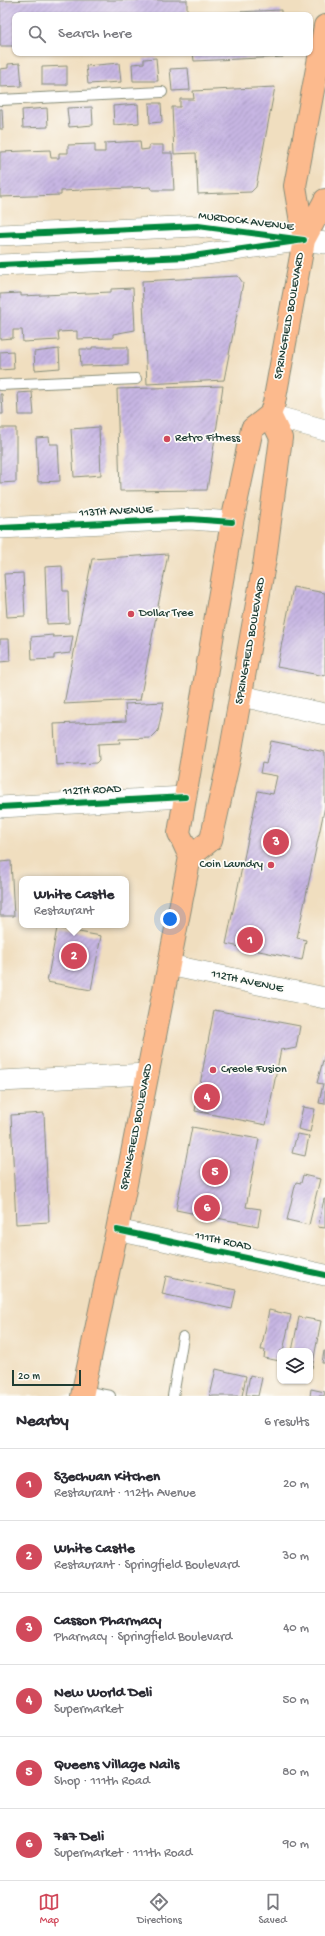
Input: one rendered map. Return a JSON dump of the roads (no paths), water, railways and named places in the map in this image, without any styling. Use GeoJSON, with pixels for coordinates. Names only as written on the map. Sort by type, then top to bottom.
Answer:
{"type":"FeatureCollection","features":[{"type":"Feature","properties":{"kind":"main road","name":"SPRINGFIELD BOULEVARD"},"geometry":{"type":"LineString","coordinates":[[315,242],[295,186],[325,26]]}},
{"type":"Feature","properties":{"kind":"main road","name":"SPRINGFIELD BOULEVARD"},"geometry":{"type":"LineString","coordinates":[[83,1394],[117,1230],[190,857],[211,840],[241,696],[265,559],[281,438],[270,415],[325,200]]}},
{"type":"Feature","properties":{"kind":"main road"},"geometry":{"type":"LineString","coordinates":[[190,857],[179,832],[232,522],[252,429],[270,415]]}},
{"type":"Feature","properties":{"kind":"street","name":"MURDOCK AVENUE"},"geometry":{"type":"LineString","coordinates":[[0,235],[198,226],[315,242]]}},
{"type":"Feature","properties":{"kind":"street","name":"MURDOCK AVENUE"},"geometry":{"type":"LineString","coordinates":[[0,265],[186,257],[315,242]]}},
{"type":"Feature","properties":{"kind":"street"},"geometry":{"type":"LineString","coordinates":[[270,415],[325,430]]}},
{"type":"Feature","properties":{"kind":"street","name":"113TH AVENUE"},"geometry":{"type":"LineString","coordinates":[[0,528],[190,519],[232,522]]}},
{"type":"Feature","properties":{"kind":"street"},"geometry":{"type":"LineString","coordinates":[[241,696],[325,714]]}},
{"type":"Feature","properties":{"kind":"street","name":"112TH ROAD"},"geometry":{"type":"LineString","coordinates":[[0,807],[185,797]]}},
{"type":"Feature","properties":{"kind":"street","name":"112TH AVENUE"},"geometry":{"type":"LineString","coordinates":[[168,965],[325,998]]}},
{"type":"Feature","properties":{"kind":"street"},"geometry":{"type":"LineString","coordinates":[[0,1081],[148,1074]]}},
{"type":"Feature","properties":{"kind":"street","name":"111TH ROAD"},"geometry":{"type":"LineString","coordinates":[[117,1230],[325,1275]]}},
{"type":"Feature","properties":{"kind":"lane"},"geometry":{"type":"LineString","coordinates":[[0,100],[162,92]]}},
{"type":"Feature","properties":{"kind":"lane"},"geometry":{"type":"LineString","coordinates":[[0,385],[136,379]]}},
{"type":"Feature","properties":{"kind":"lane"},"geometry":{"type":"LineString","coordinates":[[173,1396],[183,1337]]}},
{"type":"Feature","properties":{"kind":"lane"},"geometry":{"type":"LineString","coordinates":[[83,1394],[110,1396]]}},
{"type":"Feature","properties":{"kind":"place","name":"Retro Fitness"},"geometry":{"type":"Point","coordinates":[167,439]}},
{"type":"Feature","properties":{"kind":"place","name":"Dollar Tree"},"geometry":{"type":"Point","coordinates":[131,614]}},
{"type":"Feature","properties":{"kind":"place","name":"Casson Pharmacy"},"geometry":{"type":"Point","coordinates":[276,842]}},
{"type":"Feature","properties":{"kind":"place","name":"Coin Laundry"},"geometry":{"type":"Point","coordinates":[271,865]}},
{"type":"Feature","properties":{"kind":"place","name":"Szechuan Kitchen"},"geometry":{"type":"Point","coordinates":[250,940]}},
{"type":"Feature","properties":{"kind":"place","name":"White Castle"},"geometry":{"type":"Point","coordinates":[74,956]}},
{"type":"Feature","properties":{"kind":"place","name":"Creole Fusion"},"geometry":{"type":"Point","coordinates":[213,1070]}},
{"type":"Feature","properties":{"kind":"place","name":"New World Deli"},"geometry":{"type":"Point","coordinates":[207,1097]}},
{"type":"Feature","properties":{"kind":"place","name":"Queens Village Nails"},"geometry":{"type":"Point","coordinates":[215,1172]}},
{"type":"Feature","properties":{"kind":"place","name":"7&7 Deli"},"geometry":{"type":"Point","coordinates":[207,1208]}}]}
